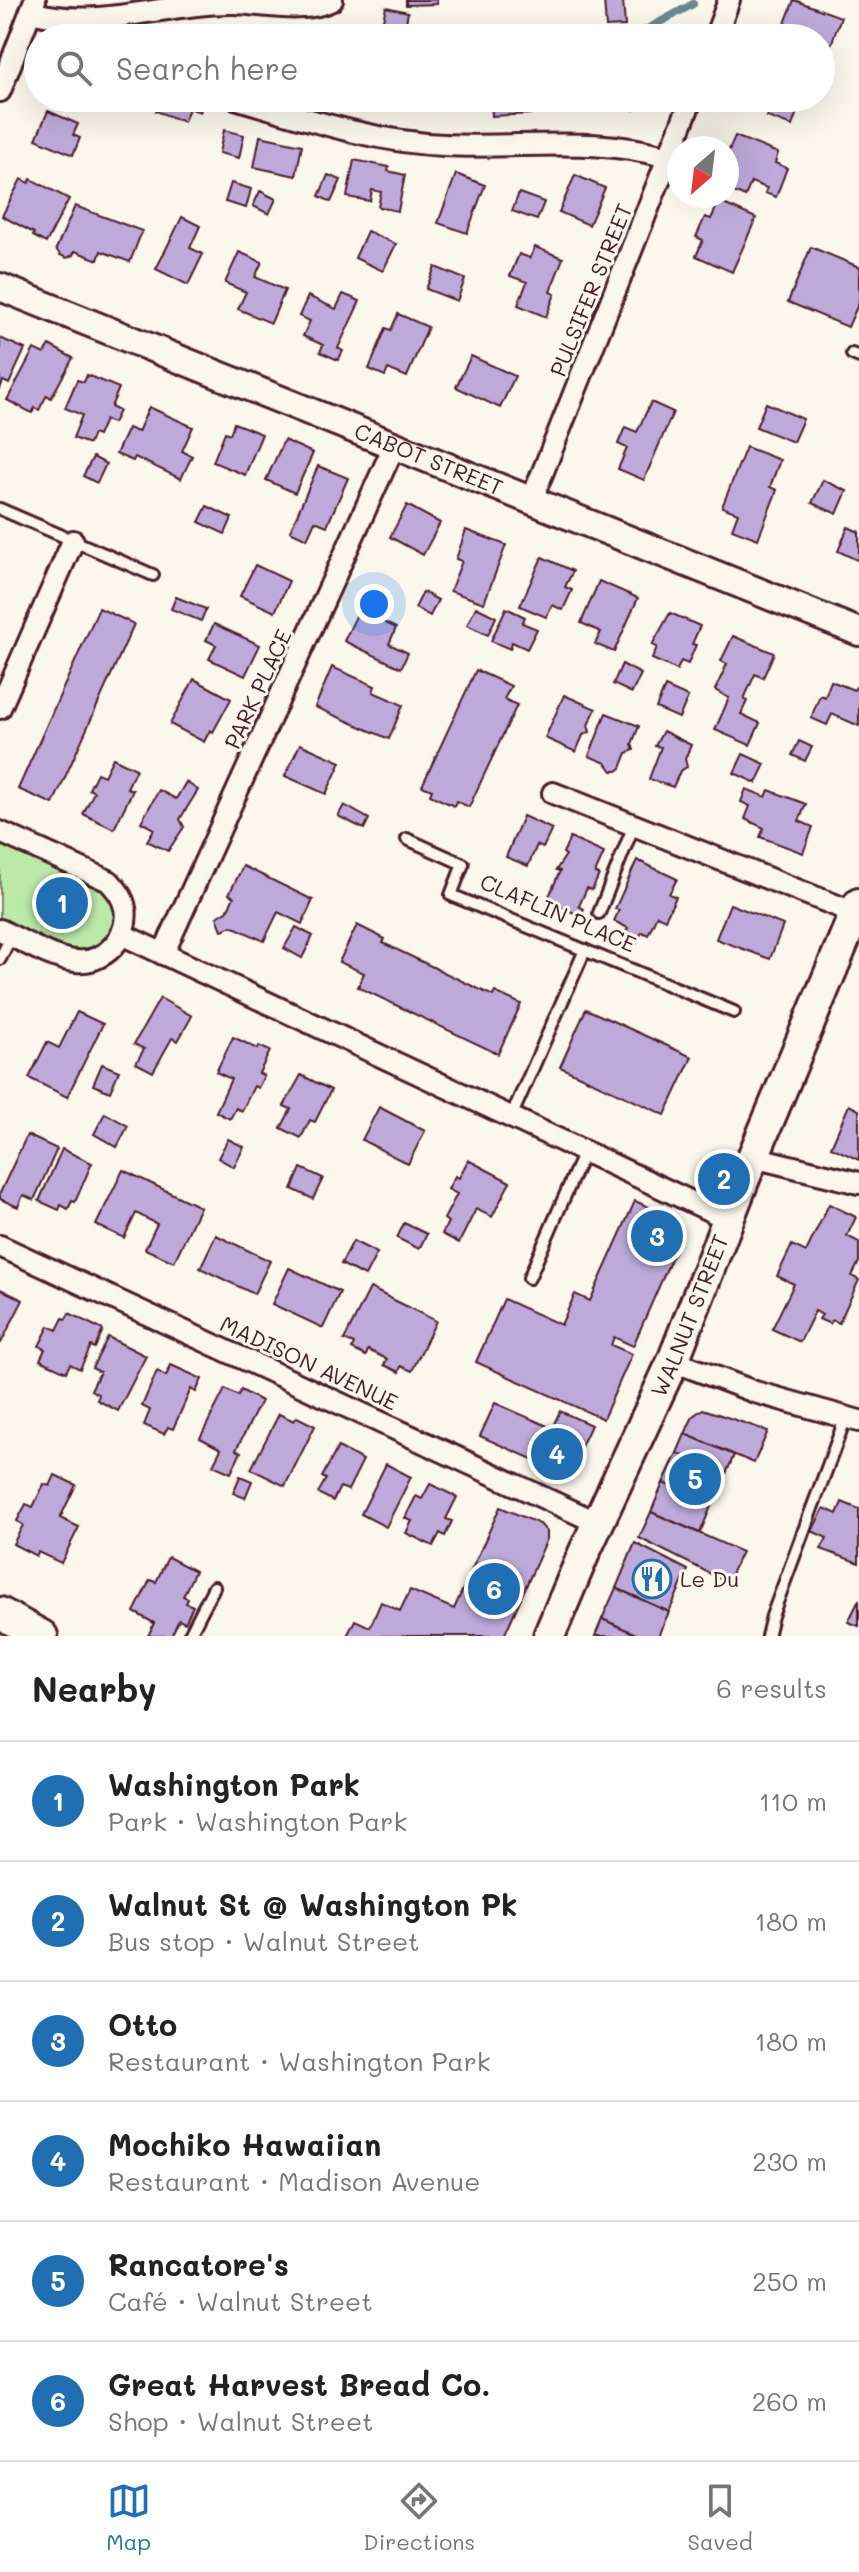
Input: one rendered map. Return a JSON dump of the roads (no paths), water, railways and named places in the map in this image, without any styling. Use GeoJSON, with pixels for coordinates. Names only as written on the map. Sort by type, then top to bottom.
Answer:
{"type":"FeatureCollection","features":[{"type":"Feature","properties":{"kind":"main road","name":"WALNUT STREET"},"geometry":{"type":"LineString","coordinates":[[549,1636],[673,1361],[753,1157],[857,909]]}},
{"type":"Feature","properties":{"kind":"main road"},"geometry":{"type":"LineString","coordinates":[[0,1613],[42,1636]]}},
{"type":"Feature","properties":{"kind":"street"},"geometry":{"type":"LineString","coordinates":[[33,6],[49,18],[87,20],[208,3],[300,7],[325,4],[332,0]]}},
{"type":"Feature","properties":{"kind":"street"},"geometry":{"type":"LineString","coordinates":[[720,24],[729,0]]}},
{"type":"Feature","properties":{"kind":"street"},"geometry":{"type":"LineString","coordinates":[[0,91],[24,29]]}},
{"type":"Feature","properties":{"kind":"street"},"geometry":{"type":"LineString","coordinates":[[284,112],[402,141],[462,146],[612,146],[667,157]]}},
{"type":"Feature","properties":{"kind":"street","name":"PULSIFER STREET"},"geometry":{"type":"LineString","coordinates":[[678,136],[687,112]]}},
{"type":"Feature","properties":{"kind":"street","name":"PULSIFER STREET"},"geometry":{"type":"LineString","coordinates":[[532,499],[667,165]]}},
{"type":"Feature","properties":{"kind":"street","name":"CABOT STREET"},"geometry":{"type":"LineString","coordinates":[[0,287],[859,632]]}},
{"type":"Feature","properties":{"kind":"street","name":"PARK PLACE"},"geometry":{"type":"LineString","coordinates":[[163,954],[395,444]]}},
{"type":"Feature","properties":{"kind":"street"},"geometry":{"type":"LineString","coordinates":[[0,708],[73,541]]}},
{"type":"Feature","properties":{"kind":"street"},"geometry":{"type":"LineString","coordinates":[[553,793],[857,909]]}},
{"type":"Feature","properties":{"kind":"street"},"geometry":{"type":"LineString","coordinates":[[0,832],[109,881],[121,895],[126,910],[121,934],[108,952],[91,960],[75,962],[6,933]]}},
{"type":"Feature","properties":{"kind":"street"},"geometry":{"type":"LineString","coordinates":[[121,934],[728,1219]]}},
{"type":"Feature","properties":{"kind":"street"},"geometry":{"type":"LineString","coordinates":[[753,1157],[859,1183]]}},
{"type":"Feature","properties":{"kind":"street","name":"MADISON AVENUE"},"geometry":{"type":"LineString","coordinates":[[0,1246],[598,1523]]}},
{"type":"Feature","properties":{"kind":"street"},"geometry":{"type":"LineString","coordinates":[[673,1361],[741,1387],[852,1419]]}},
{"type":"Feature","properties":{"kind":"lane"},"geometry":{"type":"LineString","coordinates":[[0,509],[153,575]]}},
{"type":"Feature","properties":{"kind":"lane"},"geometry":{"type":"LineString","coordinates":[[599,913],[634,825]]}},
{"type":"Feature","properties":{"kind":"lane","name":"CLAFLIN PLACE"},"geometry":{"type":"LineString","coordinates":[[407,839],[463,864],[451,895],[734,1012]]}},
{"type":"Feature","properties":{"kind":"lane"},"geometry":{"type":"LineString","coordinates":[[0,959],[6,933]]}},
{"type":"Feature","properties":{"kind":"lane"},"geometry":{"type":"LineString","coordinates":[[511,1117],[585,950]]}},
{"type":"Feature","properties":{"kind":"lane"},"geometry":{"type":"LineString","coordinates":[[529,1278],[584,1152]]}},
{"type":"Feature","properties":{"kind":"lane"},"geometry":{"type":"LineString","coordinates":[[767,1636],[772,1616],[852,1419]]}},
{"type":"Feature","properties":{"kind":"lane"},"geometry":{"type":"LineString","coordinates":[[189,1636],[214,1587]]}},
{"type":"Feature","properties":{"kind":"waterway"},"geometry":{"type":"LineString","coordinates":[[657,24],[693,4]]}},
{"type":"Feature","properties":{"kind":"place","name":"Washington Park"},"geometry":{"type":"Point","coordinates":[62,903]}},
{"type":"Feature","properties":{"kind":"place","name":"Walnut St @ Washington Pk"},"geometry":{"type":"Point","coordinates":[724,1179]}},
{"type":"Feature","properties":{"kind":"place","name":"Otto"},"geometry":{"type":"Point","coordinates":[657,1236]}},
{"type":"Feature","properties":{"kind":"place","name":"Mochiko Hawaiian"},"geometry":{"type":"Point","coordinates":[557,1454]}},
{"type":"Feature","properties":{"kind":"place","name":"Rancatore's"},"geometry":{"type":"Point","coordinates":[695,1479]}},
{"type":"Feature","properties":{"kind":"place","name":"Le Du"},"geometry":{"type":"Point","coordinates":[652,1579]}},
{"type":"Feature","properties":{"kind":"place","name":"Great Harvest Bread Co."},"geometry":{"type":"Point","coordinates":[494,1589]}}]}
